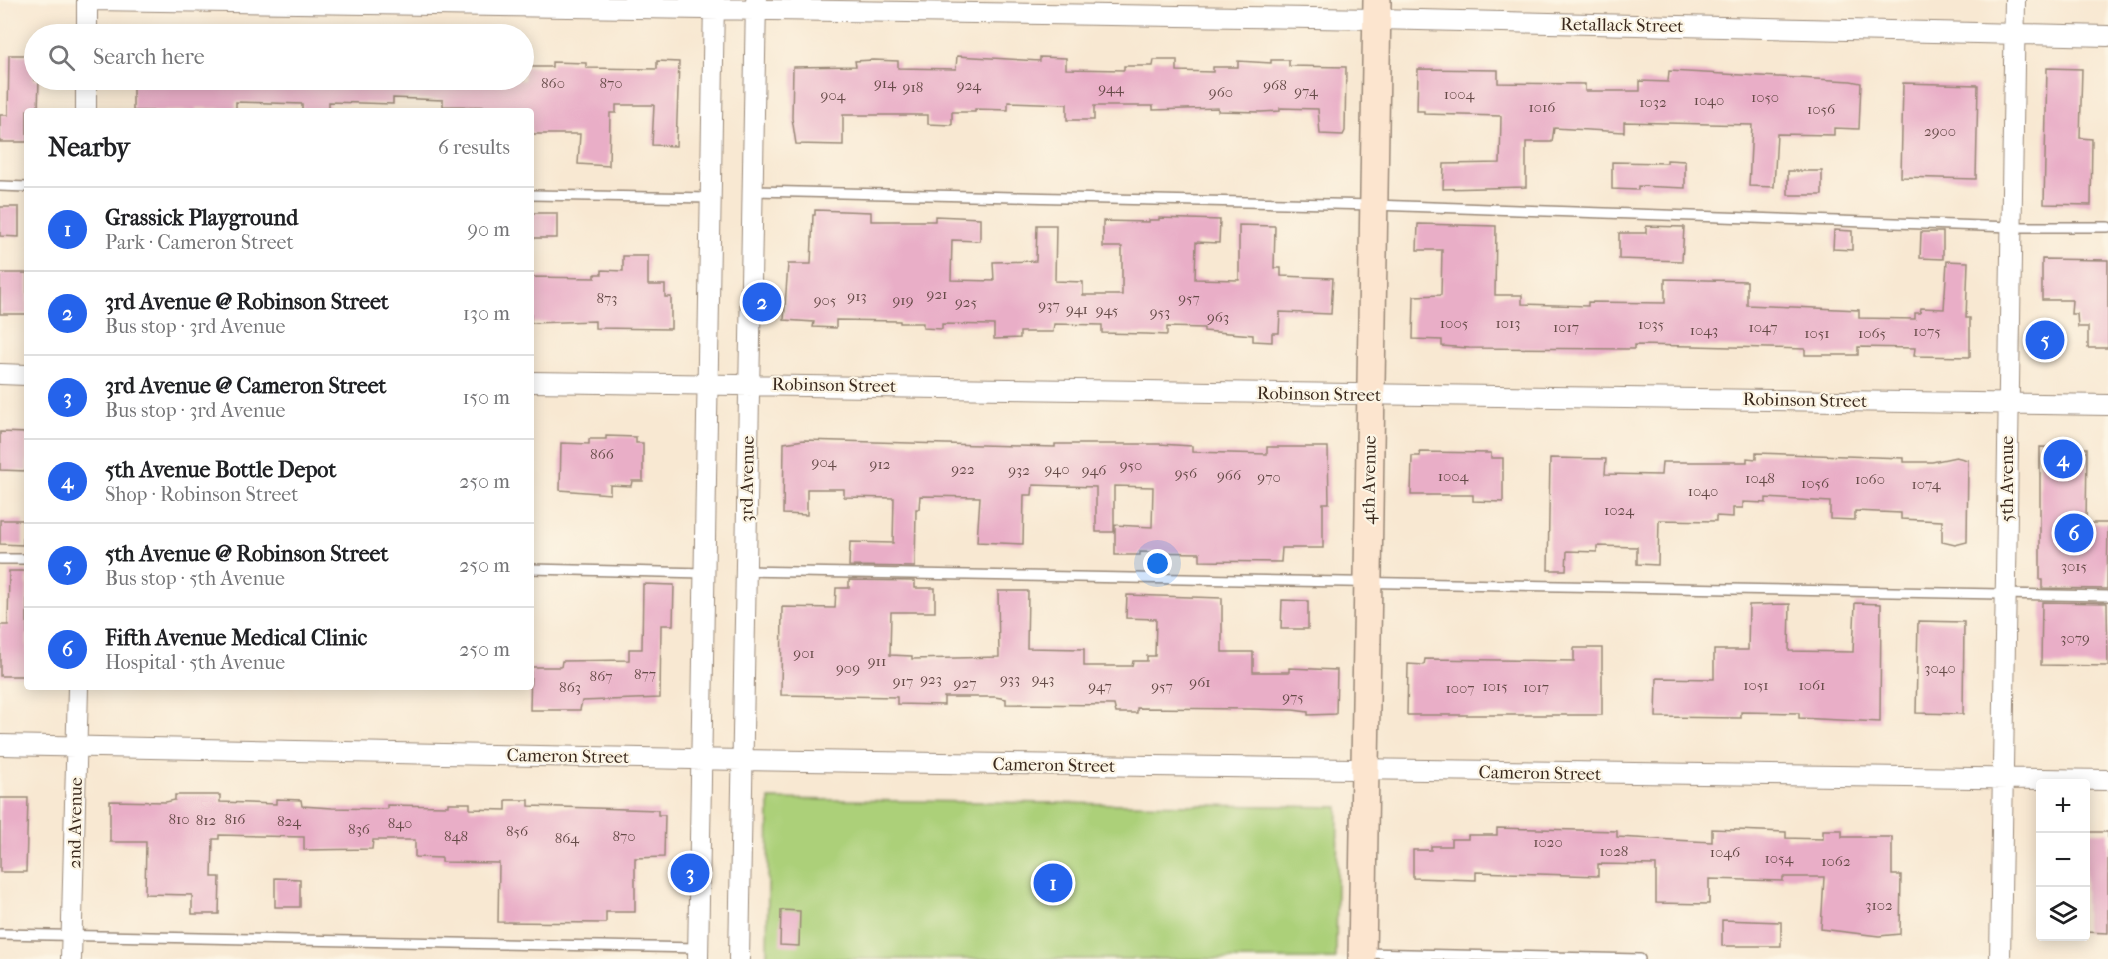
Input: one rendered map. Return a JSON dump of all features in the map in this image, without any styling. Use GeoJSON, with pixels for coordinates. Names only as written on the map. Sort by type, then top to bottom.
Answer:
{"type":"FeatureCollection","features":[{"type":"Feature","properties":{"kind":"street"},"geometry":{"type":"LineString","coordinates":[[87,0],[87,24]]}},
{"type":"Feature","properties":{"kind":"street","name":"Retallack Street"},"geometry":{"type":"LineString","coordinates":[[93,0],[1377,10],[2108,36]]}},
{"type":"Feature","properties":{"kind":"street","name":"5th Avenue"},"geometry":{"type":"LineString","coordinates":[[2000,959],[2015,0]]}},
{"type":"Feature","properties":{"kind":"street"},"geometry":{"type":"LineString","coordinates":[[698,954],[714,4]]}},
{"type":"Feature","properties":{"kind":"street","name":"3rd Avenue"},"geometry":{"type":"LineString","coordinates":[[739,959],[755,4]]}},
{"type":"Feature","properties":{"kind":"street","name":"4th Avenue"},"geometry":{"type":"LineString","coordinates":[[1362,956],[1377,10]]}},
{"type":"Feature","properties":{"kind":"street"},"geometry":{"type":"LineString","coordinates":[[86,90],[86,108]]}},
{"type":"Feature","properties":{"kind":"street"},"geometry":{"type":"LineString","coordinates":[[0,374],[24,375]]}},
{"type":"Feature","properties":{"kind":"street","name":"Robinson Street"},"geometry":{"type":"LineString","coordinates":[[534,382],[2108,405]]}},
{"type":"Feature","properties":{"kind":"street","name":"2nd Avenue"},"geometry":{"type":"LineString","coordinates":[[71,959],[78,690]]}},
{"type":"Feature","properties":{"kind":"street","name":"Cameron Street"},"geometry":{"type":"LineString","coordinates":[[0,745],[742,760],[2108,780]]}},
{"type":"Feature","properties":{"kind":"lane"},"geometry":{"type":"LineString","coordinates":[[0,186],[24,187]]}},
{"type":"Feature","properties":{"kind":"lane"},"geometry":{"type":"LineString","coordinates":[[752,191],[1374,205],[2012,227],[2108,227]]}},
{"type":"Feature","properties":{"kind":"lane"},"geometry":{"type":"LineString","coordinates":[[534,195],[711,198]]}},
{"type":"Feature","properties":{"kind":"lane"},"geometry":{"type":"LineString","coordinates":[[0,559],[24,559]]}},
{"type":"Feature","properties":{"kind":"lane"},"geometry":{"type":"LineString","coordinates":[[534,569],[705,573]]}},
{"type":"Feature","properties":{"kind":"lane"},"geometry":{"type":"LineString","coordinates":[[746,571],[2108,596]]}},
{"type":"Feature","properties":{"kind":"lane"},"geometry":{"type":"LineString","coordinates":[[0,934],[698,954]]}},
{"type":"Feature","properties":{"kind":"lane"},"geometry":{"type":"LineString","coordinates":[[1362,956],[1640,959]]}},
{"type":"Feature","properties":{"kind":"green space"},"geometry":{"type":"Polygon","coordinates":[[[769,799],[1338,807],[1336,959],[767,959],[769,799]]]}},
{"type":"Feature","properties":{"kind":"building"},"geometry":{"type":"Polygon","coordinates":[[[9,55],[24,55],[24,90],[39,90],[38,108],[24,108],[24,142],[0,142],[0,115],[8,115],[9,55]]]}},
{"type":"Feature","properties":{"kind":"building"},"geometry":{"type":"Polygon","coordinates":[[[957,56],[1040,61],[1040,57],[1066,58],[1066,69],[1124,70],[1124,66],[1153,66],[1154,60],[1177,60],[1177,71],[1213,72],[1213,67],[1238,67],[1238,61],[1271,63],[1271,60],[1289,60],[1289,66],[1346,67],[1345,131],[1343,135],[1320,134],[1318,109],[1280,108],[1280,111],[1261,112],[1218,111],[1218,108],[1153,110],[1153,106],[1094,106],[1094,120],[1067,120],[1067,104],[1008,102],[1008,110],[975,109],[975,112],[952,112],[952,125],[928,124],[928,115],[843,115],[843,145],[796,144],[792,118],[793,67],[856,66],[855,61],[873,60],[898,61],[898,68],[956,69],[957,56]]]}},
{"type":"Feature","properties":{"kind":"building"},"geometry":{"type":"Polygon","coordinates":[[[657,61],[679,62],[676,146],[652,145],[654,105],[616,105],[616,113],[610,113],[609,166],[578,164],[580,134],[534,134],[534,108],[443,106],[443,100],[393,98],[393,104],[329,102],[329,108],[302,108],[302,104],[236,102],[236,108],[133,108],[133,90],[534,90],[534,67],[552,67],[552,62],[586,63],[586,68],[657,69],[657,61]]]}},
{"type":"Feature","properties":{"kind":"building"},"geometry":{"type":"Polygon","coordinates":[[[2047,68],[2082,69],[2080,138],[2092,139],[2091,205],[2044,204],[2047,68]]]}},
{"type":"Feature","properties":{"kind":"building"},"geometry":{"type":"Polygon","coordinates":[[[1418,69],[1498,70],[1498,83],[1585,84],[1585,91],[1640,91],[1640,81],[1668,82],[1669,71],[1851,81],[1861,83],[1859,129],[1834,128],[1834,135],[1777,134],[1774,187],[1749,186],[1752,125],[1624,122],[1624,132],[1554,128],[1552,142],[1526,142],[1526,187],[1443,189],[1444,164],[1500,163],[1501,116],[1424,114],[1424,111],[1417,111],[1418,69]]]}},
{"type":"Feature","properties":{"kind":"building"},"geometry":{"type":"Polygon","coordinates":[[[1903,83],[1978,85],[1976,179],[1901,177],[1903,83]]]}},
{"type":"Feature","properties":{"kind":"building"},"geometry":{"type":"Polygon","coordinates":[[[1667,160],[1685,161],[1685,188],[1638,186],[1638,190],[1612,189],[1612,162],[1667,163],[1667,160]]]}},
{"type":"Feature","properties":{"kind":"building"},"geometry":{"type":"Polygon","coordinates":[[[1788,171],[1822,171],[1822,195],[1788,195],[1788,171]]]}},
{"type":"Feature","properties":{"kind":"building"},"geometry":{"type":"Polygon","coordinates":[[[0,207],[19,207],[19,237],[0,236],[0,207]]]}},
{"type":"Feature","properties":{"kind":"building"},"geometry":{"type":"Polygon","coordinates":[[[815,210],[871,212],[871,221],[935,221],[935,216],[980,218],[980,241],[952,240],[951,280],[994,281],[993,262],[1036,261],[1037,225],[1056,225],[1055,281],[1083,282],[1083,295],[1122,295],[1122,247],[1103,247],[1103,221],[1149,222],[1149,220],[1159,220],[1159,218],[1220,220],[1219,243],[1196,242],[1195,279],[1239,280],[1239,225],[1275,226],[1274,268],[1281,268],[1281,276],[1333,278],[1331,314],[1280,312],[1279,333],[1272,333],[1272,342],[1253,341],[1253,335],[1204,331],[1204,328],[1167,327],[1167,335],[1102,333],[1102,325],[1054,324],[1053,332],[1020,332],[1020,338],[994,339],[994,325],[942,324],[942,329],[923,328],[923,323],[900,323],[900,321],[836,320],[836,328],[813,327],[814,322],[784,320],[788,264],[811,264],[815,210]]]}},
{"type":"Feature","properties":{"kind":"building"},"geometry":{"type":"Polygon","coordinates":[[[534,213],[557,213],[557,238],[534,238],[534,213]]]}},
{"type":"Feature","properties":{"kind":"building"},"geometry":{"type":"Polygon","coordinates":[[[1418,224],[1496,226],[1495,295],[1522,295],[1522,304],[1588,306],[1588,302],[1665,303],[1665,279],[1747,281],[1747,305],[1859,310],[1859,318],[1915,319],[1915,313],[1920,313],[1921,308],[1944,309],[1947,261],[1968,262],[1966,318],[1970,318],[1970,357],[1914,356],[1915,348],[1858,347],[1858,355],[1805,355],[1805,349],[1693,346],[1634,345],[1634,349],[1442,346],[1442,340],[1413,339],[1414,296],[1441,295],[1442,250],[1417,250],[1418,224]]]}},
{"type":"Feature","properties":{"kind":"building"},"geometry":{"type":"Polygon","coordinates":[[[1646,226],[1684,227],[1682,261],[1619,259],[1619,233],[1646,233],[1646,226]]]}},
{"type":"Feature","properties":{"kind":"building"},"geometry":{"type":"Polygon","coordinates":[[[1834,230],[1852,231],[1852,250],[1833,249],[1834,230]]]}},
{"type":"Feature","properties":{"kind":"building"},"geometry":{"type":"Polygon","coordinates":[[[1921,232],[1943,232],[1943,259],[1920,258],[1921,232]]]}},
{"type":"Feature","properties":{"kind":"building"},"geometry":{"type":"Polygon","coordinates":[[[623,256],[648,256],[648,285],[665,285],[665,297],[671,297],[671,329],[595,328],[595,321],[534,323],[534,277],[595,278],[595,274],[602,274],[602,270],[623,271],[623,256]]]}},
{"type":"Feature","properties":{"kind":"building"},"geometry":{"type":"Polygon","coordinates":[[[2042,259],[2108,260],[2108,348],[2088,348],[2088,327],[2078,327],[2077,314],[2071,314],[2072,300],[2042,300],[2042,259]]]}},
{"type":"Feature","properties":{"kind":"building"},"geometry":{"type":"Polygon","coordinates":[[[0,273],[24,273],[24,314],[0,314],[0,273]]]}},
{"type":"Feature","properties":{"kind":"building"},"geometry":{"type":"Polygon","coordinates":[[[0,432],[24,433],[24,471],[0,470],[0,432]]]}},
{"type":"Feature","properties":{"kind":"building"},"geometry":{"type":"Polygon","coordinates":[[[606,436],[636,437],[636,443],[643,443],[643,481],[632,481],[631,486],[610,485],[610,494],[560,490],[561,443],[589,444],[589,439],[606,439],[606,436]]]}},
{"type":"Feature","properties":{"kind":"building"},"geometry":{"type":"Polygon","coordinates":[[[804,440],[1055,447],[1055,444],[1159,444],[1192,446],[1192,452],[1267,454],[1267,447],[1328,447],[1329,503],[1323,503],[1323,548],[1282,548],[1281,562],[1200,561],[1200,553],[1140,552],[1140,555],[1115,555],[1115,525],[1152,527],[1153,487],[1114,486],[1114,532],[1096,532],[1096,487],[1033,485],[1032,495],[1024,495],[1023,544],[977,542],[980,497],[920,496],[919,509],[916,509],[915,567],[849,566],[850,542],[893,543],[894,498],[844,497],[844,489],[807,489],[807,515],[783,514],[784,443],[804,440]]]}},
{"type":"Feature","properties":{"kind":"building"},"geometry":{"type":"Polygon","coordinates":[[[2040,447],[2087,448],[2086,523],[2108,523],[2107,589],[2042,588],[2042,580],[2040,580],[2040,447]]]}},
{"type":"Feature","properties":{"kind":"building"},"geometry":{"type":"Polygon","coordinates":[[[1419,452],[1491,453],[1491,458],[1503,458],[1503,502],[1473,501],[1473,495],[1411,495],[1412,456],[1420,456],[1419,452]]]}},
{"type":"Feature","properties":{"kind":"building"},"geometry":{"type":"Polygon","coordinates":[[[1756,453],[1904,458],[1904,462],[1932,462],[1956,457],[1968,460],[1967,542],[1955,545],[1942,542],[1942,521],[1901,519],[1901,513],[1855,511],[1855,520],[1830,519],[1830,502],[1766,498],[1766,503],[1743,502],[1743,508],[1733,508],[1733,517],[1716,516],[1716,521],[1659,520],[1658,565],[1637,564],[1637,547],[1597,546],[1597,552],[1567,551],[1566,570],[1548,570],[1550,458],[1606,459],[1605,474],[1661,475],[1662,462],[1747,462],[1747,458],[1756,459],[1756,453]]]}},
{"type":"Feature","properties":{"kind":"building"},"geometry":{"type":"Polygon","coordinates":[[[0,520],[23,520],[23,545],[0,544],[0,520]]]}},
{"type":"Feature","properties":{"kind":"building"},"geometry":{"type":"Polygon","coordinates":[[[9,571],[24,571],[24,676],[0,676],[0,625],[8,625],[9,571]]]}},
{"type":"Feature","properties":{"kind":"building"},"geometry":{"type":"Polygon","coordinates":[[[849,580],[915,581],[915,588],[935,588],[935,612],[891,612],[890,655],[912,656],[912,659],[999,657],[998,591],[1028,591],[1027,648],[1084,649],[1084,666],[1132,666],[1133,661],[1147,661],[1147,656],[1155,656],[1156,619],[1126,618],[1127,595],[1222,598],[1222,652],[1253,652],[1253,672],[1289,672],[1289,668],[1337,670],[1336,714],[1308,715],[1308,712],[1293,710],[1137,708],[1137,713],[1116,713],[1114,705],[1006,704],[1006,699],[995,697],[944,697],[944,705],[897,704],[897,697],[781,695],[782,607],[835,608],[836,588],[849,588],[849,580]]]}},
{"type":"Feature","properties":{"kind":"building"},"geometry":{"type":"Polygon","coordinates":[[[643,584],[674,585],[673,625],[661,625],[660,698],[582,701],[580,710],[530,710],[530,690],[534,690],[534,667],[561,667],[562,661],[629,660],[629,649],[642,649],[643,584]]]}},
{"type":"Feature","properties":{"kind":"building"},"geometry":{"type":"Polygon","coordinates":[[[1282,600],[1308,601],[1308,629],[1281,629],[1282,600]]]}},
{"type":"Feature","properties":{"kind":"building"},"geometry":{"type":"Polygon","coordinates":[[[2042,602],[2107,603],[2108,666],[2041,665],[2042,602]]]}},
{"type":"Feature","properties":{"kind":"building"},"geometry":{"type":"Polygon","coordinates":[[[1855,603],[1881,604],[1880,722],[1799,718],[1799,713],[1741,712],[1741,718],[1656,717],[1657,678],[1714,679],[1714,650],[1748,650],[1749,605],[1790,604],[1789,651],[1853,652],[1855,603]]]}},
{"type":"Feature","properties":{"kind":"building"},"geometry":{"type":"Polygon","coordinates":[[[1918,621],[1964,622],[1963,714],[1916,713],[1918,621]]]}},
{"type":"Feature","properties":{"kind":"building"},"geometry":{"type":"Polygon","coordinates":[[[1574,648],[1602,648],[1602,715],[1407,715],[1408,664],[1424,665],[1425,659],[1574,661],[1574,648]]]}},
{"type":"Feature","properties":{"kind":"building"},"geometry":{"type":"Polygon","coordinates":[[[175,795],[220,795],[220,802],[276,804],[276,799],[301,800],[302,806],[332,808],[387,809],[387,805],[448,806],[448,803],[470,803],[470,809],[506,810],[506,800],[529,800],[529,806],[658,810],[658,815],[665,815],[664,857],[635,858],[635,912],[606,912],[606,923],[498,922],[499,863],[442,862],[442,858],[415,857],[415,840],[373,840],[372,849],[304,850],[304,837],[219,835],[219,839],[213,839],[212,877],[220,877],[219,914],[192,914],[192,895],[145,894],[146,842],[110,842],[110,801],[166,802],[175,800],[175,795]]]}},
{"type":"Feature","properties":{"kind":"building"},"geometry":{"type":"Polygon","coordinates":[[[0,798],[28,798],[26,872],[0,872],[0,798]]]}},
{"type":"Feature","properties":{"kind":"building"},"geometry":{"type":"Polygon","coordinates":[[[1497,828],[1617,831],[1617,837],[1712,842],[1712,829],[1786,832],[1786,838],[1823,839],[1823,830],[1842,830],[1842,837],[1892,837],[1892,875],[1901,875],[1900,934],[1879,936],[1821,929],[1824,877],[1783,877],[1783,881],[1709,879],[1709,904],[1656,903],[1656,865],[1598,864],[1598,876],[1476,872],[1476,880],[1413,878],[1413,850],[1431,850],[1431,846],[1451,846],[1451,839],[1468,839],[1468,835],[1497,835],[1497,828]]]}},
{"type":"Feature","properties":{"kind":"building"},"geometry":{"type":"Polygon","coordinates":[[[2090,832],[2108,832],[2108,933],[2090,932],[2090,832]]]}},
{"type":"Feature","properties":{"kind":"building"},"geometry":{"type":"Polygon","coordinates":[[[275,878],[300,879],[300,907],[275,907],[275,878]]]}},
{"type":"Feature","properties":{"kind":"building"},"geometry":{"type":"Polygon","coordinates":[[[781,910],[800,911],[799,946],[780,945],[781,910]]]}},
{"type":"Feature","properties":{"kind":"building"},"geometry":{"type":"Polygon","coordinates":[[[1722,920],[1781,922],[1781,946],[1722,946],[1722,920]]]}},
{"type":"Feature","properties":{"kind":"place","name":"3rd Avenue @ Robinson Street"},"geometry":{"type":"Point","coordinates":[762,302]}},
{"type":"Feature","properties":{"kind":"place","name":"5th Avenue @ Robinson Street"},"geometry":{"type":"Point","coordinates":[2045,340]}},
{"type":"Feature","properties":{"kind":"place","name":"5th Avenue Bottle Depot"},"geometry":{"type":"Point","coordinates":[2063,459]}},
{"type":"Feature","properties":{"kind":"place","name":"Fifth Avenue Medical Clinic"},"geometry":{"type":"Point","coordinates":[2074,533]}},
{"type":"Feature","properties":{"kind":"place","name":"3rd Avenue @ Cameron Street"},"geometry":{"type":"Point","coordinates":[690,873]}},
{"type":"Feature","properties":{"kind":"place","name":"Grassick Playground"},"geometry":{"type":"Point","coordinates":[1053,883]}}]}
